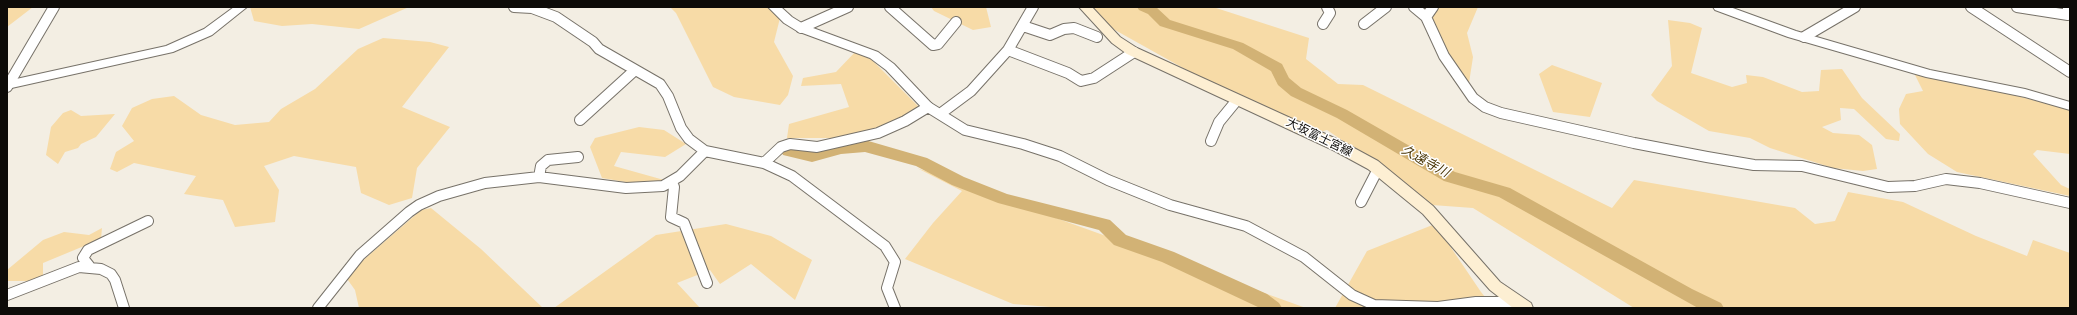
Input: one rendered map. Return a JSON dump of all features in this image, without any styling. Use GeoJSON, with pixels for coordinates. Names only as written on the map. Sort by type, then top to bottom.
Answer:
{"type":"FeatureCollection","features":[{"type":"Feature","properties":{"kind":"main road","name":"大坂富士宮線"},"geometry":{"type":"LineString","coordinates":[[1085,7],[1098,37],[1134,52],[1338,146],[1378,169],[1428,210],[1496,286],[1520,305]]}},
{"type":"Feature","properties":{"kind":"street"},"geometry":{"type":"LineString","coordinates":[[8,85],[54,7]]}},
{"type":"Feature","properties":{"kind":"street"},"geometry":{"type":"LineString","coordinates":[[8,85],[169,49],[208,32],[241,7]]}},
{"type":"Feature","properties":{"kind":"street"},"geometry":{"type":"LineString","coordinates":[[514,7],[532,8],[556,17],[593,42],[599,49],[660,84],[668,96],[681,128],[689,139],[705,151],[764,163],[792,176],[885,246],[895,262],[887,288],[895,308]]}},
{"type":"Feature","properties":{"kind":"street"},"geometry":{"type":"LineString","coordinates":[[774,7],[788,20],[801,28],[874,55],[890,67],[928,107],[965,130],[1023,144],[1060,156],[1108,180],[1170,205],[1246,226],[1304,257],[1352,295],[1374,306],[1438,307],[1476,302],[1520,305]]}},
{"type":"Feature","properties":{"kind":"street"},"geometry":{"type":"LineString","coordinates":[[801,28],[848,7]]}},
{"type":"Feature","properties":{"kind":"street"},"geometry":{"type":"LineString","coordinates":[[890,7],[933,45],[938,44],[956,22]]}},
{"type":"Feature","properties":{"kind":"street"},"geometry":{"type":"LineString","coordinates":[[940,114],[971,91],[1008,50],[1033,7]]}},
{"type":"Feature","properties":{"kind":"street"},"geometry":{"type":"LineString","coordinates":[[1323,24],[1330,13],[1327,7]]}},
{"type":"Feature","properties":{"kind":"street"},"geometry":{"type":"LineString","coordinates":[[1364,24],[1386,7]]}},
{"type":"Feature","properties":{"kind":"street"},"geometry":{"type":"LineString","coordinates":[[1414,7],[1426,17],[1444,56],[1473,98],[1485,107],[1501,113],[1634,143],[1707,157],[1754,165],[1802,166],[1888,187],[1915,186],[1939,180],[1953,179],[1980,183],[2070,203]]}},
{"type":"Feature","properties":{"kind":"street"},"geometry":{"type":"LineString","coordinates":[[1426,17],[1433,7]]}},
{"type":"Feature","properties":{"kind":"street"},"geometry":{"type":"LineString","coordinates":[[1719,7],[1804,38],[1930,74],[2025,93],[2070,106]]}},
{"type":"Feature","properties":{"kind":"street"},"geometry":{"type":"LineString","coordinates":[[1804,38],[1855,7]]}},
{"type":"Feature","properties":{"kind":"street"},"geometry":{"type":"LineString","coordinates":[[1971,7],[2070,72]]}},
{"type":"Feature","properties":{"kind":"street"},"geometry":{"type":"LineString","coordinates":[[2016,7],[2068,15],[2068,7]]}},
{"type":"Feature","properties":{"kind":"street"},"geometry":{"type":"LineString","coordinates":[[1023,26],[1050,36],[1070,28],[1098,37]]}},
{"type":"Feature","properties":{"kind":"street"},"geometry":{"type":"LineString","coordinates":[[1008,50],[1068,73],[1081,82],[1094,78],[1134,52]]}},
{"type":"Feature","properties":{"kind":"street"},"geometry":{"type":"LineString","coordinates":[[580,120],[635,70]]}},
{"type":"Feature","properties":{"kind":"street"},"geometry":{"type":"LineString","coordinates":[[1211,141],[1219,122],[1237,100]]}},
{"type":"Feature","properties":{"kind":"street"},"geometry":{"type":"LineString","coordinates":[[764,163],[781,147],[790,144],[817,147],[878,133],[905,121],[928,107]]}},
{"type":"Feature","properties":{"kind":"street"},"geometry":{"type":"LineString","coordinates":[[318,308],[360,255],[419,205],[439,196],[485,183],[539,177],[626,188],[663,186],[672,182],[705,151]]}},
{"type":"Feature","properties":{"kind":"street"},"geometry":{"type":"LineString","coordinates":[[539,177],[541,166],[548,160],[578,157]]}},
{"type":"Feature","properties":{"kind":"street"},"geometry":{"type":"LineString","coordinates":[[1362,202],[1378,169]]}},
{"type":"Feature","properties":{"kind":"street"},"geometry":{"type":"LineString","coordinates":[[672,182],[674,187],[671,217],[684,223],[707,283]]}},
{"type":"Feature","properties":{"kind":"street"},"geometry":{"type":"LineString","coordinates":[[90,268],[83,258],[88,250],[148,221]]}},
{"type":"Feature","properties":{"kind":"street"},"geometry":{"type":"LineString","coordinates":[[7,295],[79,267],[101,269],[111,274],[115,280],[124,308]]}},
{"type":"Feature","properties":{"kind":"shaded area"},"geometry":{"type":"Polygon","coordinates":[[[7,7],[33,7],[7,27],[7,7]]]}},
{"type":"Feature","properties":{"kind":"shaded area"},"geometry":{"type":"Polygon","coordinates":[[[250,7],[409,7],[359,29],[312,24],[282,26],[254,21],[250,7]]]}},
{"type":"Feature","properties":{"kind":"shaded area"},"geometry":{"type":"Polygon","coordinates":[[[670,7],[769,7],[780,18],[774,42],[793,76],[788,95],[780,105],[734,97],[713,87],[676,13],[670,7]]]}},
{"type":"Feature","properties":{"kind":"shaded area"},"geometry":{"type":"Polygon","coordinates":[[[931,7],[986,7],[991,27],[973,30],[934,11],[931,7]]]}},
{"type":"Feature","properties":{"kind":"shaded area"},"geometry":{"type":"Polygon","coordinates":[[[1090,7],[1213,7],[1309,38],[1306,59],[1338,84],[1363,85],[1612,208],[1634,180],[1795,208],[1815,224],[1835,221],[1848,192],[1903,202],[1976,236],[2027,256],[2033,240],[2070,253],[2070,308],[1634,308],[1473,208],[1432,205],[1390,173],[1327,130],[1316,133],[1201,78],[1106,25],[1090,7]]]}},
{"type":"Feature","properties":{"kind":"shaded area"},"geometry":{"type":"Polygon","coordinates":[[[1434,7],[1478,7],[1467,33],[1473,57],[1469,83],[1444,56],[1426,18],[1434,7]]]}},
{"type":"Feature","properties":{"kind":"shaded area"},"geometry":{"type":"Polygon","coordinates":[[[1668,20],[1690,23],[1702,28],[1691,73],[1732,87],[1747,83],[1746,75],[1763,77],[1802,92],[1819,91],[1821,70],[1842,69],[1862,98],[1900,134],[1899,141],[1886,139],[1854,109],[1840,108],[1841,120],[1822,127],[1833,133],[1859,135],[1872,145],[1877,169],[1863,171],[1833,168],[1770,148],[1750,138],[1709,131],[1657,101],[1651,95],[1672,66],[1668,20]]]}},
{"type":"Feature","properties":{"kind":"shaded area"},"geometry":{"type":"Polygon","coordinates":[[[383,38],[430,42],[449,47],[402,107],[450,127],[417,168],[412,198],[389,205],[361,193],[356,167],[294,156],[264,166],[279,190],[275,222],[235,227],[223,200],[184,194],[196,176],[134,163],[117,172],[110,169],[116,152],[134,141],[122,126],[132,108],[152,99],[174,96],[201,115],[235,125],[269,122],[281,109],[315,89],[358,49],[383,38]]]}},
{"type":"Feature","properties":{"kind":"shaded area"},"geometry":{"type":"Polygon","coordinates":[[[856,51],[872,60],[919,107],[890,124],[840,138],[787,138],[789,124],[849,107],[841,84],[801,86],[803,78],[836,72],[856,51]]]}},
{"type":"Feature","properties":{"kind":"shaded area"},"geometry":{"type":"Polygon","coordinates":[[[1552,65],[1602,83],[1590,117],[1553,112],[1539,74],[1552,65]]]}},
{"type":"Feature","properties":{"kind":"shaded area"},"geometry":{"type":"Polygon","coordinates":[[[1914,73],[1995,90],[2070,110],[2070,154],[2037,150],[2033,154],[2061,185],[2070,189],[2070,196],[1957,172],[1928,154],[1900,124],[1899,109],[1906,94],[1923,91],[1914,73]]]}},
{"type":"Feature","properties":{"kind":"shaded area"},"geometry":{"type":"Polygon","coordinates":[[[71,110],[81,116],[115,114],[96,137],[81,144],[78,148],[65,152],[58,164],[46,155],[51,127],[63,113],[71,110]]]}},
{"type":"Feature","properties":{"kind":"shaded area"},"geometry":{"type":"Polygon","coordinates":[[[639,127],[664,130],[686,144],[665,157],[621,152],[614,166],[664,180],[643,185],[602,178],[590,147],[595,138],[639,127]]]}},
{"type":"Feature","properties":{"kind":"shaded area"},"geometry":{"type":"Polygon","coordinates":[[[917,168],[1306,308],[1063,308],[1013,304],[905,259],[933,223],[962,191],[917,168]]]}},
{"type":"Feature","properties":{"kind":"shaded area"},"geometry":{"type":"Polygon","coordinates":[[[431,208],[481,249],[543,308],[359,308],[355,290],[345,276],[421,210],[431,208]]]}},
{"type":"Feature","properties":{"kind":"shaded area"},"geometry":{"type":"Polygon","coordinates":[[[726,224],[771,236],[812,260],[795,300],[751,264],[720,284],[710,270],[677,283],[700,308],[554,308],[656,235],[726,224]]]}},
{"type":"Feature","properties":{"kind":"shaded area"},"geometry":{"type":"Polygon","coordinates":[[[1435,224],[1481,292],[1494,308],[1335,308],[1367,251],[1435,224]]]}},
{"type":"Feature","properties":{"kind":"shaded area"},"geometry":{"type":"Polygon","coordinates":[[[102,228],[101,239],[43,263],[43,276],[35,281],[7,281],[7,270],[43,240],[64,232],[89,235],[102,228]]]}},
{"type":"Feature","properties":{"kind":"waterway","name":"久遠寺川"},"geometry":{"type":"LineString","coordinates":[[1144,7],[1153,11],[1165,23],[1238,46],[1277,68],[1283,81],[1296,92],[1342,114],[1450,177],[1504,192],[1686,294],[1715,308]]}},
{"type":"Feature","properties":{"kind":"waterway"},"geometry":{"type":"LineString","coordinates":[[789,151],[812,156],[841,148],[865,146],[921,162],[958,181],[1004,199],[1104,225],[1120,240],[1168,257],[1261,299],[1273,308]]}}]}
